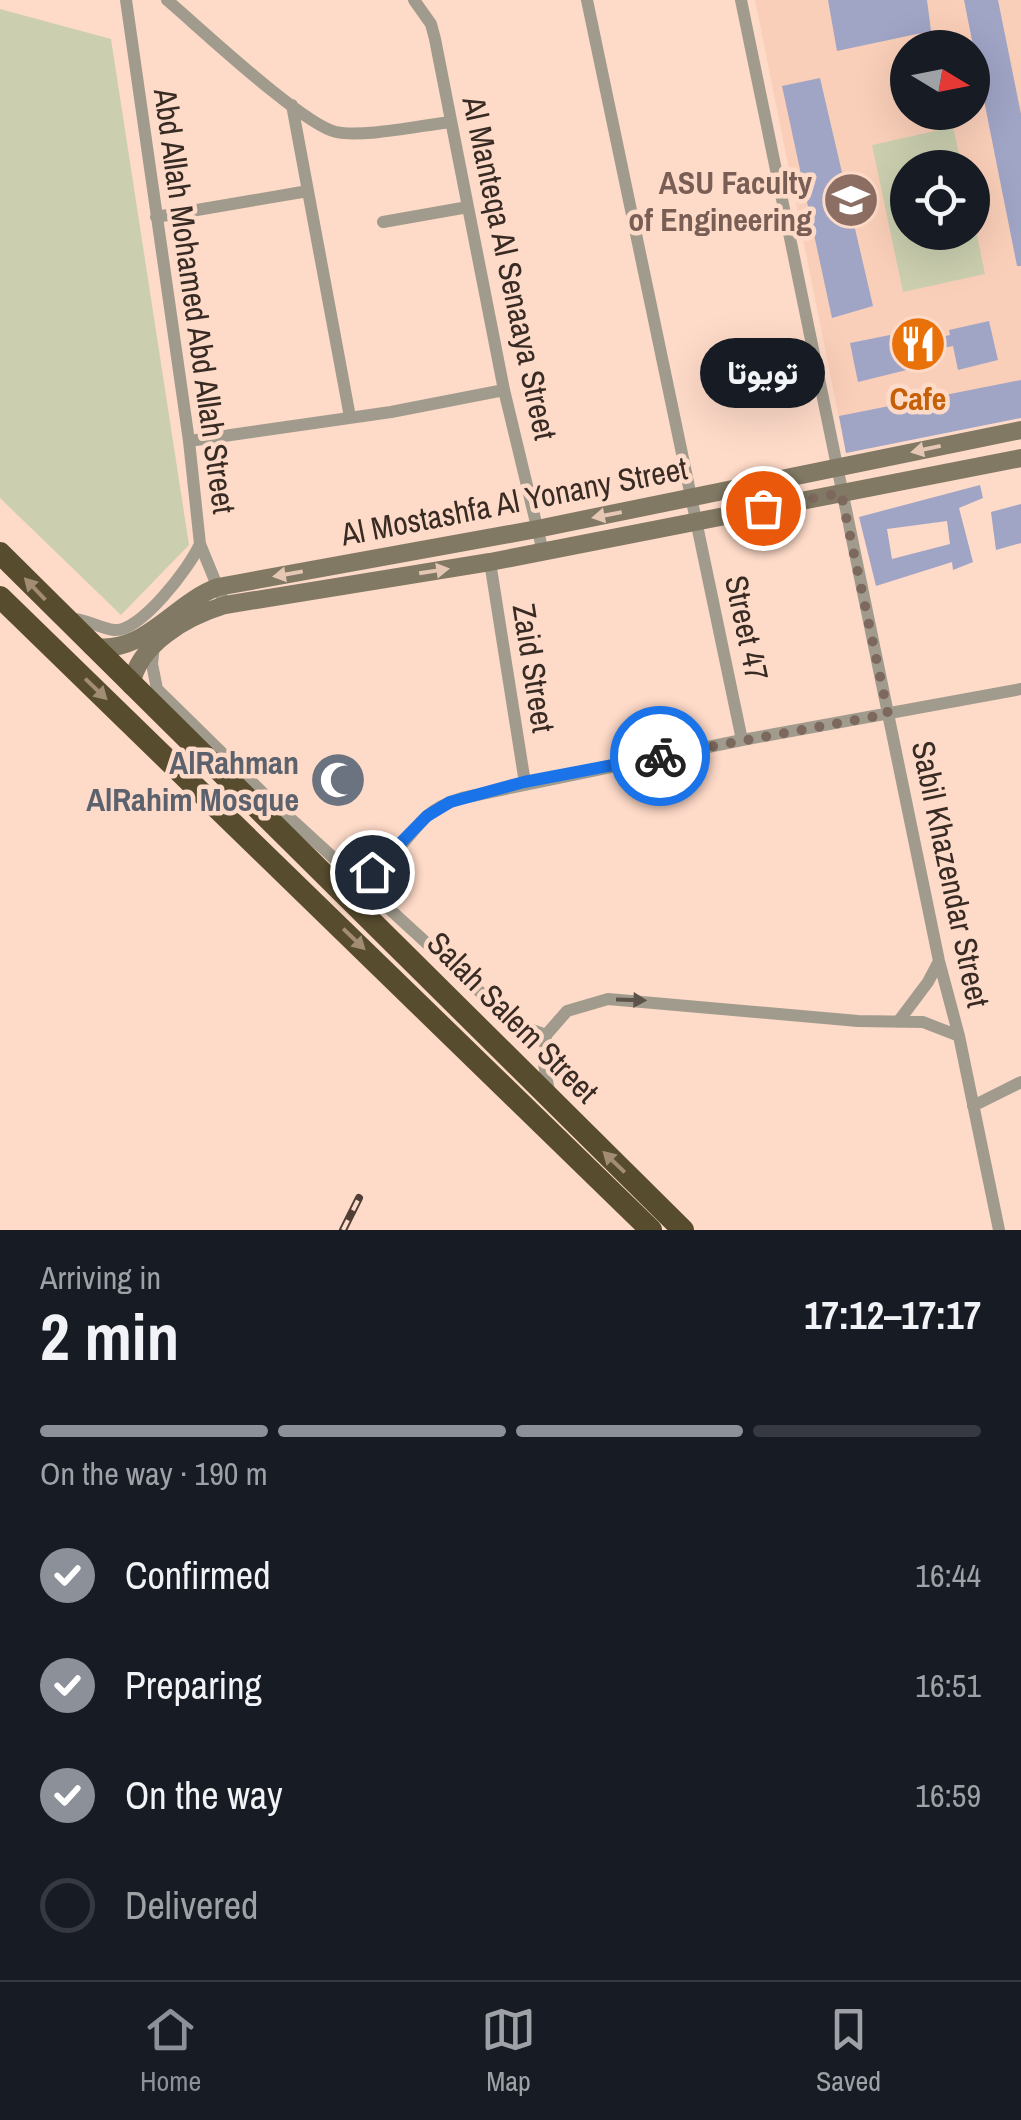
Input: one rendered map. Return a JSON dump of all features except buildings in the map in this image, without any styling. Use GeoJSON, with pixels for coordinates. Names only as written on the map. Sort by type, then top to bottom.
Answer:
{"type":"FeatureCollection","features":[{"type":"Feature","properties":{"kind":"highway","name":"Salah Salem Street"},"geometry":{"type":"LineString","coordinates":[[0,553],[684,1230]]}},
{"type":"Feature","properties":{"kind":"highway","name":"Salah Salem Street"},"geometry":{"type":"LineString","coordinates":[[0,597],[651,1230]]}},
{"type":"Feature","properties":{"kind":"street","name":"Abd Allah Mohamed Abd Allah Street"},"geometry":{"type":"LineString","coordinates":[[126,0],[200,544],[222,596]]}},
{"type":"Feature","properties":{"kind":"street"},"geometry":{"type":"LineString","coordinates":[[167,0],[325,128],[346,133],[451,122]]}},
{"type":"Feature","properties":{"kind":"street","name":"Al Manteqa Al Senaaya Street"},"geometry":{"type":"LineString","coordinates":[[414,0],[431,24],[504,390],[543,552]]}},
{"type":"Feature","properties":{"kind":"street","name":"Street 47"},"geometry":{"type":"LineString","coordinates":[[587,0],[742,740]]}},
{"type":"Feature","properties":{"kind":"street","name":"Sabil Khazendar Street"},"geometry":{"type":"LineString","coordinates":[[740,0],[939,961],[959,1036],[999,1230]]}},
{"type":"Feature","properties":{"kind":"street"},"geometry":{"type":"LineString","coordinates":[[292,104],[350,417]]}},
{"type":"Feature","properties":{"kind":"street"},"geometry":{"type":"LineString","coordinates":[[156,217],[308,192]]}},
{"type":"Feature","properties":{"kind":"street"},"geometry":{"type":"LineString","coordinates":[[382,222],[468,207]]}},
{"type":"Feature","properties":{"kind":"street"},"geometry":{"type":"LineString","coordinates":[[189,441],[504,390]]}},
{"type":"Feature","properties":{"kind":"street","name":"Al Mostashfa Al Yonany Street"},"geometry":{"type":"LineString","coordinates":[[131,686],[136,666],[154,644],[222,596],[1021,430]]}},
{"type":"Feature","properties":{"kind":"street","name":"Al Mostashfa Al Yonany Street"},"geometry":{"type":"LineString","coordinates":[[91,646],[112,648],[134,642],[198,596],[490,562],[1021,458]]}},
{"type":"Feature","properties":{"kind":"street"},"geometry":{"type":"LineString","coordinates":[[63,618],[82,619],[115,630],[130,626],[182,577],[200,544]]}},
{"type":"Feature","properties":{"kind":"street","name":"Zaid Street"},"geometry":{"type":"LineString","coordinates":[[490,562],[524,782]]}},
{"type":"Feature","properties":{"kind":"street"},"geometry":{"type":"LineString","coordinates":[[154,644],[152,664],[157,689],[348,872],[515,1024],[546,1035]]}},
{"type":"Feature","properties":{"kind":"street"},"geometry":{"type":"LineString","coordinates":[[348,872],[364,874],[378,868],[438,808],[462,798],[524,782],[1021,689]]}},
{"type":"Feature","properties":{"kind":"street"},"geometry":{"type":"LineString","coordinates":[[378,868],[376,882],[384,903]]}},
{"type":"Feature","properties":{"kind":"street"},"geometry":{"type":"LineString","coordinates":[[898,1022],[939,961]]}},
{"type":"Feature","properties":{"kind":"street"},"geometry":{"type":"LineString","coordinates":[[550,1097],[544,1064],[546,1035],[567,1011],[608,999],[841,1020],[932,1024],[959,1036]]}},
{"type":"Feature","properties":{"kind":"street"},"geometry":{"type":"LineString","coordinates":[[493,1044],[508,1044],[530,1029]]}},
{"type":"Feature","properties":{"kind":"street"},"geometry":{"type":"LineString","coordinates":[[974,1106],[1021,1082]]}},
{"type":"Feature","properties":{"kind":"shaded area","name":"ASU Faculty of Engineering"},"geometry":{"type":"Polygon","coordinates":[[[755,0],[1021,0],[1021,417],[846,453],[755,0]]]}},
{"type":"Feature","properties":{"kind":"green space"},"geometry":{"type":"Polygon","coordinates":[[[0,9],[111,39],[189,545],[121,615],[0,498],[0,9]]]}},
{"type":"Feature","properties":{"kind":"green space"},"geometry":{"type":"Polygon","coordinates":[[[954,130],[958,150],[890,150],[890,230],[872,145],[954,130]]]}},
{"type":"Feature","properties":{"kind":"green space"},"geometry":{"type":"Polygon","coordinates":[[[894,250],[980,250],[985,274],[903,292],[894,250]]]}},
{"type":"Feature","properties":{"kind":"railway"},"geometry":{"type":"LineString","coordinates":[[343,1230],[359,1198]]}},
{"type":"Feature","properties":{"kind":"way so far"},"geometry":{"type":"LineString","coordinates":[[660,756],[888,714],[841,493],[763,508]]}},
{"type":"Feature","properties":{"kind":"place","name":"ASU Faculty of Engineering"},"geometry":{"type":"Point","coordinates":[851,200]}},
{"type":"Feature","properties":{"kind":"place","name":"Cafe"},"geometry":{"type":"Point","coordinates":[918,344]}},
{"type":"Feature","properties":{"kind":"place","name":"تويوتا"},"geometry":{"type":"Point","coordinates":[763,508]}},
{"type":"Feature","properties":{"kind":"place","name":"AlRahman AlRahim Mosque"},"geometry":{"type":"Point","coordinates":[338,780]}},
{"type":"Feature","properties":{"kind":"route"},"geometry":{"type":"LineString","coordinates":[[372,872],[427,816],[450,802],[524,782],[660,756]]}}]}
